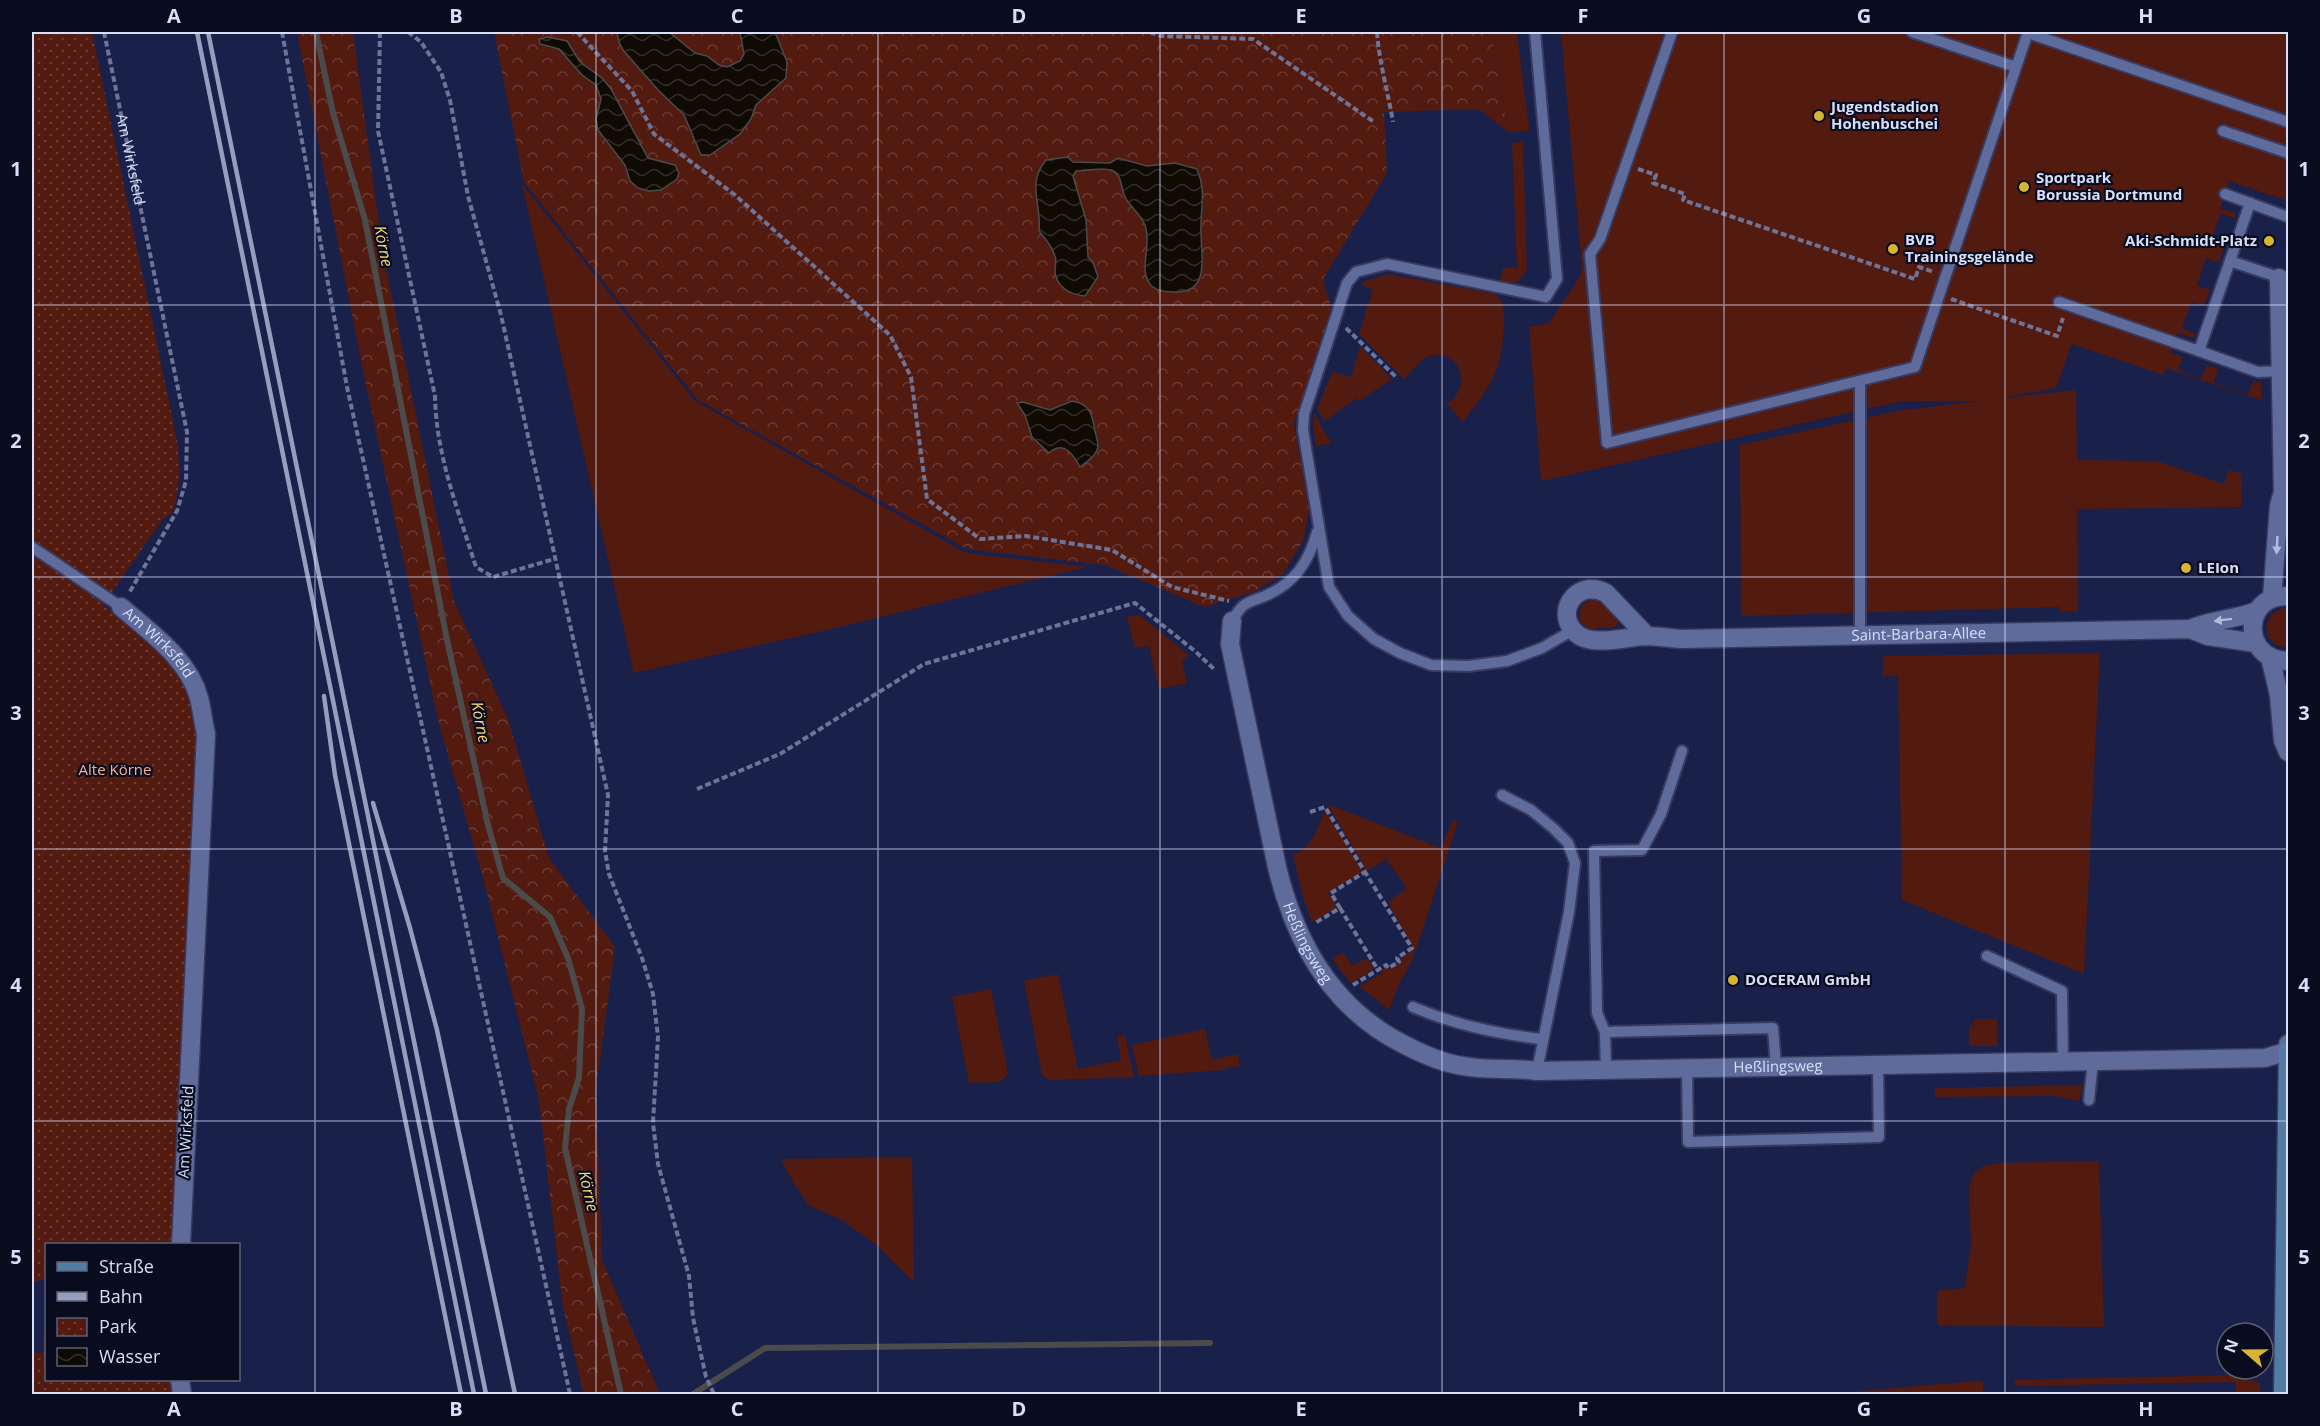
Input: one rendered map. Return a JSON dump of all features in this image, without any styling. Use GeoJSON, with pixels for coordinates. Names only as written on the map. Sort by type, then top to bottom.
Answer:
{"type":"FeatureCollection","features":[{"type":"Feature","properties":{"kind":"street"},"geometry":{"type":"LineString","coordinates":[[2284,277],[2281,371],[2286,499],[2279,506],[2280,597],[2257,611],[2253,627],[2256,643],[2270,657],[2278,695],[2283,740],[2289,753]]}},
{"type":"Feature","properties":{"kind":"street"},"geometry":{"type":"LineString","coordinates":[[1573,630],[1566,618],[1572,599],[1588,588],[1606,593],[1647,636]]}},
{"type":"Feature","properties":{"kind":"street","name":"Am Wirksfeld"},"geometry":{"type":"LineString","coordinates":[[121,607],[157,638],[185,668],[199,696],[206,734],[181,1243]]}},
{"type":"Feature","properties":{"kind":"street","name":"Saint-Barbara-Allee"},"geometry":{"type":"LineString","coordinates":[[2190,629],[2208,621],[2238,618],[2257,611]]}},
{"type":"Feature","properties":{"kind":"street","name":"Heßlingsweg"},"geometry":{"type":"LineString","coordinates":[[1232,621],[1230,644],[1285,900],[1297,931],[1311,959],[1329,984],[1377,1029],[1416,1051],[1461,1066],[1537,1071],[2265,1058],[2288,1051]]}},
{"type":"Feature","properties":{"kind":"street","name":"Saint-Barbara-Allee"},"geometry":{"type":"LineString","coordinates":[[1573,630],[1579,636],[1590,640],[1647,636],[1682,639],[2190,629],[2208,636],[2256,643]]}},
{"type":"Feature","properties":{"kind":"street"},"geometry":{"type":"LineString","coordinates":[[2270,657],[2289,660]]}},
{"type":"Feature","properties":{"kind":"street"},"geometry":{"type":"LineString","coordinates":[[2283,1395],[2289,1044]]}},
{"type":"Feature","properties":{"kind":"lane"},"geometry":{"type":"LineString","coordinates":[[1535,32],[1557,279],[1546,297],[1386,264],[1356,272],[1347,283],[1304,414],[1303,430],[1329,587],[1348,616],[1374,639],[1400,653],[1431,665],[1468,666],[1507,660],[1542,648],[1573,630]]}},
{"type":"Feature","properties":{"kind":"lane"},"geometry":{"type":"LineString","coordinates":[[1672,32],[1600,239],[1590,254],[1607,443],[1915,367],[2028,32],[2289,122]]}},
{"type":"Feature","properties":{"kind":"lane"},"geometry":{"type":"LineString","coordinates":[[1912,32],[2016,67]]}},
{"type":"Feature","properties":{"kind":"lane"},"geometry":{"type":"LineString","coordinates":[[2223,131],[2289,153]]}},
{"type":"Feature","properties":{"kind":"lane"},"geometry":{"type":"LineString","coordinates":[[2225,194],[2289,217]]}},
{"type":"Feature","properties":{"kind":"lane"},"geometry":{"type":"LineString","coordinates":[[2199,351],[2250,203]]}},
{"type":"Feature","properties":{"kind":"lane"},"geometry":{"type":"LineString","coordinates":[[2230,261],[2284,277]]}},
{"type":"Feature","properties":{"kind":"lane"},"geometry":{"type":"LineString","coordinates":[[2063,303],[2258,372],[2281,371]]}},
{"type":"Feature","properties":{"kind":"lane"},"geometry":{"type":"LineString","coordinates":[[1860,381],[1860,635]]}},
{"type":"Feature","properties":{"kind":"lane"},"geometry":{"type":"LineString","coordinates":[[1232,621],[1244,605],[1267,596],[1287,584],[1302,569],[1312,552],[1318,526]]}},
{"type":"Feature","properties":{"kind":"lane"},"geometry":{"type":"LineString","coordinates":[[32,547],[121,607]]}},
{"type":"Feature","properties":{"kind":"lane"},"geometry":{"type":"LineString","coordinates":[[1606,1069],[1605,1032],[1597,1012],[1594,851],[1642,850],[1661,814],[1682,751]]}},
{"type":"Feature","properties":{"kind":"lane"},"geometry":{"type":"LineString","coordinates":[[1502,795],[1531,810],[1553,828],[1568,843],[1575,862],[1569,912],[1537,1071]]}},
{"type":"Feature","properties":{"kind":"lane"},"geometry":{"type":"LineString","coordinates":[[1987,956],[2062,991],[2063,1062]]}},
{"type":"Feature","properties":{"kind":"lane"},"geometry":{"type":"LineString","coordinates":[[1413,1007],[1443,1020],[1481,1030],[1542,1039]]}},
{"type":"Feature","properties":{"kind":"lane"},"geometry":{"type":"LineString","coordinates":[[1605,1032],[1773,1028],[1776,1067]]}},
{"type":"Feature","properties":{"kind":"lane"},"geometry":{"type":"LineString","coordinates":[[2089,1100],[2093,1061]]}},
{"type":"Feature","properties":{"kind":"lane"},"geometry":{"type":"LineString","coordinates":[[1687,1068],[1688,1142],[1880,1137],[1878,1066]]}},
{"type":"Feature","properties":{"kind":"path","name":"Am Wirksfeld"},"geometry":{"type":"LineString","coordinates":[[104,32],[187,432],[186,481],[177,511],[121,607]]}},
{"type":"Feature","properties":{"kind":"path"},"geometry":{"type":"LineString","coordinates":[[282,32],[347,387],[570,1395]]}},
{"type":"Feature","properties":{"kind":"path"},"geometry":{"type":"LineString","coordinates":[[380,32],[378,131],[385,172],[435,396],[436,424],[445,471],[476,567],[493,577],[554,559]]}},
{"type":"Feature","properties":{"kind":"path"},"geometry":{"type":"LineString","coordinates":[[408,32],[421,42],[441,72],[450,100],[468,196],[501,315],[608,795],[605,851],[609,874],[642,958],[653,994],[658,1037],[653,1123],[658,1164],[689,1275],[693,1318],[706,1377],[713,1392]]}},
{"type":"Feature","properties":{"kind":"path"},"geometry":{"type":"LineString","coordinates":[[577,32],[632,91],[654,134],[735,195],[890,335],[911,377],[927,500],[980,539],[1026,536],[1112,550],[1172,587],[1244,605]]}},
{"type":"Feature","properties":{"kind":"path"},"geometry":{"type":"LineString","coordinates":[[1150,32],[1161,36],[1253,39],[1374,122]]}},
{"type":"Feature","properties":{"kind":"path"},"geometry":{"type":"LineString","coordinates":[[1377,32],[1378,49],[1388,86],[1393,122]]}},
{"type":"Feature","properties":{"kind":"path"},"geometry":{"type":"LineString","coordinates":[[1625,165],[1656,175],[1653,183],[1685,194],[1683,200],[1915,279],[1919,267]]}},
{"type":"Feature","properties":{"kind":"path"},"geometry":{"type":"LineString","coordinates":[[1939,295],[2057,336],[2063,303]]}},
{"type":"Feature","properties":{"kind":"path"},"geometry":{"type":"LineString","coordinates":[[1336,318],[1397,378]]}},
{"type":"Feature","properties":{"kind":"path"},"geometry":{"type":"LineString","coordinates":[[697,789],[780,754],[924,664],[1135,603],[1215,670]]}},
{"type":"Feature","properties":{"kind":"path"},"geometry":{"type":"LineString","coordinates":[[1310,812],[1325,807],[1412,948],[1397,958],[1399,962],[1388,968],[1386,965],[1350,987]]}},
{"type":"Feature","properties":{"kind":"path"},"geometry":{"type":"LineString","coordinates":[[1365,872],[1331,893],[1378,970]]}},
{"type":"Feature","properties":{"kind":"path"},"geometry":{"type":"LineString","coordinates":[[1310,926],[1340,908]]}},
{"type":"Feature","properties":{"kind":"green space","name":"Alte Körne"},"geometry":{"type":"Polygon","coordinates":[[[32,32],[92,32],[178,445],[179,471],[178,488],[172,513],[162,520],[103,605],[144,633],[185,680],[198,724],[194,860],[171,1243],[45,1243],[45,1279],[34,1282],[32,1288],[32,32]]]}},
{"type":"Feature","properties":{"kind":"green space"},"geometry":{"type":"Polygon","coordinates":[[[297,32],[353,32],[383,253],[454,601],[508,719],[549,858],[615,947],[596,1089],[602,1260],[660,1394],[584,1394],[563,1307],[539,1100],[485,885],[438,720],[363,371],[297,32]]]}},
{"type":"Feature","properties":{"kind":"green space"},"geometry":{"type":"Polygon","coordinates":[[[494,32],[1491,32],[1508,132],[1479,109],[1384,112],[1387,173],[1323,279],[1332,310],[1294,424],[1309,508],[1304,539],[1283,574],[1253,592],[1204,607],[1105,565],[967,549],[698,400],[524,182],[494,32]],[[1118,158],[1110,163],[1073,162],[1041,214],[1039,231],[1052,250],[1055,273],[1088,257],[1088,237],[1073,176],[1076,171],[1105,169],[1118,175],[1125,195],[1143,221],[1146,237],[1145,254],[1203,255],[1201,230],[1204,201],[1175,163],[1147,166],[1118,158]],[[1072,401],[1050,410],[1023,402],[1017,404],[1025,415],[1029,430],[1055,448],[1064,448],[1072,452],[1080,467],[1097,452],[1099,443],[1091,423],[1072,401]]]}},
{"type":"Feature","properties":{"kind":"green space"},"geometry":{"type":"Polygon","coordinates":[[[1491,32],[1517,32],[1528,131],[1508,132],[1491,32]]]}},
{"type":"Feature","properties":{"kind":"green space","name":"BVB Trainingsgelände"},"geometry":{"type":"Polygon","coordinates":[[[1561,32],[2288,32],[2288,201],[2229,181],[2220,208],[2236,213],[2234,218],[2220,214],[2211,241],[2225,246],[2219,262],[2206,258],[2197,285],[2210,290],[2204,306],[2191,302],[2182,328],[2195,334],[2194,338],[2177,333],[2171,353],[2183,357],[2178,370],[2201,379],[2207,365],[2218,369],[2214,383],[2248,395],[2253,381],[2261,383],[2261,400],[2166,368],[2163,375],[2072,344],[2056,388],[1997,399],[2076,390],[2077,460],[2157,461],[2224,484],[2229,470],[2242,474],[2241,507],[2077,509],[2078,612],[2060,611],[2060,607],[1741,616],[1740,445],[1897,411],[1980,401],[1903,401],[1541,481],[1529,327],[1549,323],[1579,278],[1582,267],[1561,32]]]}},
{"type":"Feature","properties":{"kind":"green space"},"geometry":{"type":"Polygon","coordinates":[[[1523,142],[1527,269],[1519,280],[1508,283],[1500,279],[1503,268],[1517,268],[1512,143],[1523,142]]]}},
{"type":"Feature","properties":{"kind":"green space"},"geometry":{"type":"Polygon","coordinates":[[[522,184],[695,401],[966,553],[1087,567],[827,630],[634,673],[522,184]]]}},
{"type":"Feature","properties":{"kind":"green space"},"geometry":{"type":"Polygon","coordinates":[[[1388,274],[1495,294],[1500,300],[1504,320],[1498,366],[1488,387],[1463,422],[1447,404],[1460,387],[1459,369],[1454,362],[1438,355],[1427,357],[1420,361],[1404,379],[1359,334],[1373,289],[1361,285],[1363,282],[1388,274]]]}},
{"type":"Feature","properties":{"kind":"green space"},"geometry":{"type":"Polygon","coordinates":[[[1360,346],[1392,379],[1359,401],[1357,398],[1325,421],[1317,409],[1332,372],[1351,377],[1360,346]]]}},
{"type":"Feature","properties":{"kind":"green space"},"geometry":{"type":"Polygon","coordinates":[[[1314,413],[1320,425],[1332,443],[1316,446],[1314,413]]]}},
{"type":"Feature","properties":{"kind":"green space"},"geometry":{"type":"Polygon","coordinates":[[[1590,600],[1599,601],[1610,609],[1618,620],[1616,627],[1590,629],[1581,623],[1580,610],[1590,600]]]}},
{"type":"Feature","properties":{"kind":"green space"},"geometry":{"type":"Polygon","coordinates":[[[2288,609],[2288,647],[2273,643],[2267,630],[2270,617],[2276,611],[2288,609]]]}},
{"type":"Feature","properties":{"kind":"green space"},"geometry":{"type":"Polygon","coordinates":[[[1139,615],[1189,655],[1182,662],[1187,683],[1159,689],[1149,646],[1135,648],[1127,617],[1139,615]]]}},
{"type":"Feature","properties":{"kind":"green space"},"geometry":{"type":"Polygon","coordinates":[[[2100,653],[2084,974],[1902,900],[1898,675],[1883,677],[1883,656],[2100,653]]]}},
{"type":"Feature","properties":{"kind":"green space"},"geometry":{"type":"Polygon","coordinates":[[[1327,804],[1441,848],[1453,820],[1458,822],[1416,950],[1389,1010],[1359,986],[1382,973],[1381,971],[1386,967],[1388,970],[1400,963],[1399,960],[1414,950],[1388,902],[1407,888],[1386,859],[1367,871],[1327,804]]]}},
{"type":"Feature","properties":{"kind":"green space"},"geometry":{"type":"Polygon","coordinates":[[[1325,810],[1363,872],[1328,892],[1337,907],[1312,922],[1293,855],[1300,852],[1310,842],[1325,810]]]}},
{"type":"Feature","properties":{"kind":"green space"},"geometry":{"type":"Polygon","coordinates":[[[1343,952],[1352,966],[1367,958],[1374,969],[1351,983],[1332,959],[1343,952]]]}},
{"type":"Feature","properties":{"kind":"green space"},"geometry":{"type":"Polygon","coordinates":[[[1058,974],[1078,1069],[1121,1060],[1117,1036],[1125,1035],[1134,1077],[1050,1080],[1042,1075],[1024,981],[1058,974]]]}},
{"type":"Feature","properties":{"kind":"green space"},"geometry":{"type":"Polygon","coordinates":[[[991,989],[1008,1073],[1001,1082],[969,1083],[952,997],[991,989]]]}},
{"type":"Feature","properties":{"kind":"green space"},"geometry":{"type":"Polygon","coordinates":[[[1974,1019],[1997,1019],[1997,1046],[1969,1046],[1969,1025],[1974,1025],[1974,1019]]]}},
{"type":"Feature","properties":{"kind":"green space"},"geometry":{"type":"Polygon","coordinates":[[[1205,1029],[1212,1060],[1238,1054],[1240,1066],[1225,1068],[1225,1070],[1139,1076],[1132,1045],[1205,1029]]]}},
{"type":"Feature","properties":{"kind":"green space"},"geometry":{"type":"Polygon","coordinates":[[[2083,1085],[2079,1101],[2055,1096],[1935,1097],[1935,1088],[2083,1085]]]}},
{"type":"Feature","properties":{"kind":"green space"},"geometry":{"type":"Polygon","coordinates":[[[912,1157],[914,1283],[877,1245],[840,1219],[809,1206],[781,1159],[912,1157]]]}},
{"type":"Feature","properties":{"kind":"green space"},"geometry":{"type":"Polygon","coordinates":[[[2099,1161],[2104,1327],[1937,1325],[1937,1291],[1965,1288],[1971,1242],[1969,1188],[1973,1175],[1983,1166],[1998,1163],[2099,1161]]]}},
{"type":"Feature","properties":{"kind":"green space"},"geometry":{"type":"Polygon","coordinates":[[[45,1330],[45,1381],[174,1381],[176,1394],[32,1394],[32,1352],[44,1353],[45,1330]]]}},
{"type":"Feature","properties":{"kind":"green space"},"geometry":{"type":"Polygon","coordinates":[[[2215,1375],[2215,1381],[2260,1383],[2260,1394],[2236,1394],[2235,1382],[2018,1386],[2014,1380],[2215,1375]]]}},
{"type":"Feature","properties":{"kind":"green space"},"geometry":{"type":"Polygon","coordinates":[[[1983,1382],[1983,1394],[1849,1394],[1850,1392],[1983,1382]]]}},
{"type":"Feature","properties":{"kind":"water"},"geometry":{"type":"Polygon","coordinates":[[[617,32],[669,32],[695,53],[707,56],[719,65],[727,67],[740,61],[744,54],[740,32],[775,32],[787,62],[786,78],[756,105],[751,119],[740,134],[710,155],[701,155],[684,115],[659,91],[623,50],[617,32]]]}},
{"type":"Feature","properties":{"kind":"water"},"geometry":{"type":"Polygon","coordinates":[[[548,37],[567,41],[580,62],[602,78],[611,89],[648,158],[675,165],[679,173],[677,179],[661,190],[649,191],[638,188],[630,181],[625,165],[598,130],[596,119],[601,99],[596,85],[582,75],[559,49],[540,44],[539,39],[548,37]]]}},
{"type":"Feature","properties":{"kind":"water"},"geometry":{"type":"Polygon","coordinates":[[[1068,157],[1073,162],[1110,163],[1118,158],[1147,166],[1175,163],[1197,169],[1202,185],[1202,261],[1199,280],[1194,286],[1186,291],[1169,292],[1153,287],[1149,283],[1145,271],[1147,238],[1145,225],[1126,199],[1119,177],[1116,173],[1105,169],[1076,171],[1073,176],[1086,220],[1088,257],[1093,262],[1098,277],[1085,296],[1069,292],[1061,285],[1056,276],[1054,252],[1039,231],[1036,186],[1040,169],[1046,160],[1068,157]]]}},
{"type":"Feature","properties":{"kind":"water"},"geometry":{"type":"Polygon","coordinates":[[[1072,401],[1078,402],[1090,411],[1098,443],[1094,455],[1080,467],[1068,450],[1059,448],[1049,453],[1032,437],[1025,415],[1017,403],[1023,402],[1050,410],[1072,401]]]}},
{"type":"Feature","properties":{"kind":"waterway","name":"Körne"},"geometry":{"type":"LineString","coordinates":[[316,32],[333,113],[365,220],[447,640],[488,825],[503,878],[550,917],[568,958],[582,1009],[579,1078],[569,1109],[565,1148],[621,1394]]}},
{"type":"Feature","properties":{"kind":"waterway"},"geometry":{"type":"LineString","coordinates":[[693,1394],[765,1348],[1210,1343]]}},
{"type":"Feature","properties":{"kind":"railway"},"geometry":{"type":"LineString","coordinates":[[197,32],[474,1394]]}},
{"type":"Feature","properties":{"kind":"railway"},"geometry":{"type":"LineString","coordinates":[[208,32],[486,1394]]}},
{"type":"Feature","properties":{"kind":"railway"},"geometry":{"type":"LineString","coordinates":[[324,696],[335,775],[461,1394]]}},
{"type":"Feature","properties":{"kind":"railway"},"geometry":{"type":"LineString","coordinates":[[373,803],[437,1030],[515,1394]]}},
{"type":"Feature","properties":{"kind":"place","name":"Jugendstadion Hohenbuschei"},"geometry":{"type":"Point","coordinates":[1819,116]}},
{"type":"Feature","properties":{"kind":"place","name":"Sportpark Borussia Dortmund"},"geometry":{"type":"Point","coordinates":[2024,187]}},
{"type":"Feature","properties":{"kind":"place","name":"Aki-Schmidt-Platz"},"geometry":{"type":"Point","coordinates":[2269,241]}},
{"type":"Feature","properties":{"kind":"place","name":"BVB Trainingsgelände"},"geometry":{"type":"Point","coordinates":[1893,249]}},
{"type":"Feature","properties":{"kind":"place","name":"LEIon"},"geometry":{"type":"Point","coordinates":[2186,568]}},
{"type":"Feature","properties":{"kind":"place","name":"DOCERAM GmbH"},"geometry":{"type":"Point","coordinates":[1733,980]}}]}
